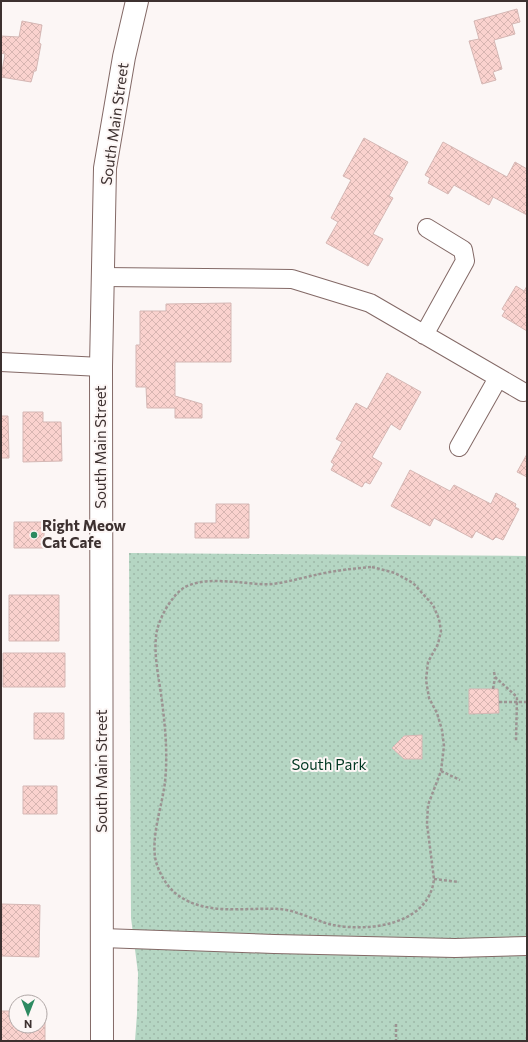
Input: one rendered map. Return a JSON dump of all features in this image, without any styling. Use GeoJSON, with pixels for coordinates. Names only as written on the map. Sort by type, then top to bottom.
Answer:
{"type":"FeatureCollection","features":[{"type":"Feature","properties":{"kind":"highway","name":"South Main Street"},"geometry":{"type":"LineString","coordinates":[[102,1041],[101,367],[105,168],[124,57],[137,1]]}},
{"type":"Feature","properties":{"kind":"street"},"geometry":{"type":"LineString","coordinates":[[424,335],[465,261],[463,250],[427,228]]}},
{"type":"Feature","properties":{"kind":"street"},"geometry":{"type":"LineString","coordinates":[[103,277],[292,279],[370,303],[523,392]]}},
{"type":"Feature","properties":{"kind":"street"},"geometry":{"type":"LineString","coordinates":[[1,362],[101,367]]}},
{"type":"Feature","properties":{"kind":"street"},"geometry":{"type":"LineString","coordinates":[[460,447],[498,378]]}},
{"type":"Feature","properties":{"kind":"street"},"geometry":{"type":"LineString","coordinates":[[102,938],[267,944],[456,948],[527,946]]}},
{"type":"Feature","properties":{"kind":"path"},"geometry":{"type":"LineString","coordinates":[[372,567],[395,573],[413,583],[433,605],[439,619],[441,631],[438,644],[428,662],[426,680],[429,698],[437,713],[442,730],[444,746],[441,771],[428,805],[427,824],[434,879],[433,887],[428,899],[417,911],[382,926],[358,928],[332,925],[281,909],[211,908],[187,901],[173,891],[163,878],[156,860],[154,843],[165,781],[166,730],[155,652],[158,629],[168,604],[185,587],[201,582],[214,581],[271,584],[336,570],[372,567]]}},
{"type":"Feature","properties":{"kind":"path"},"geometry":{"type":"LineString","coordinates":[[493,689],[495,677],[494,672]]}},
{"type":"Feature","properties":{"kind":"path"},"geometry":{"type":"LineString","coordinates":[[495,677],[517,697],[516,742]]}},
{"type":"Feature","properties":{"kind":"path"},"geometry":{"type":"LineString","coordinates":[[498,702],[527,702]]}},
{"type":"Feature","properties":{"kind":"path"},"geometry":{"type":"LineString","coordinates":[[441,771],[460,780]]}},
{"type":"Feature","properties":{"kind":"path"},"geometry":{"type":"LineString","coordinates":[[434,879],[459,882]]}},
{"type":"Feature","properties":{"kind":"path"},"geometry":{"type":"LineString","coordinates":[[396,1024],[396,1041]]}},
{"type":"Feature","properties":{"kind":"green space","name":"South Park"},"geometry":{"type":"Polygon","coordinates":[[[129,553],[527,556],[527,1041],[135,1041],[138,973],[131,918],[129,553]]]}},
{"type":"Feature","properties":{"kind":"building"},"geometry":{"type":"Polygon","coordinates":[[[517,9],[520,22],[512,24],[515,34],[494,40],[502,69],[493,72],[496,80],[482,84],[469,41],[479,39],[474,21],[517,9]]]}},
{"type":"Feature","properties":{"kind":"building"},"geometry":{"type":"Polygon","coordinates":[[[22,21],[42,25],[39,43],[41,44],[36,71],[34,71],[31,82],[1,77],[5,54],[1,53],[1,36],[19,37],[22,21]]]}},
{"type":"Feature","properties":{"kind":"building"},"geometry":{"type":"Polygon","coordinates":[[[364,138],[408,162],[389,196],[393,198],[373,234],[383,239],[368,266],[326,243],[338,222],[331,218],[351,180],[343,176],[364,138]]]}},
{"type":"Feature","properties":{"kind":"building"},"geometry":{"type":"Polygon","coordinates":[[[443,142],[507,177],[515,162],[527,169],[527,215],[493,197],[489,205],[454,185],[448,194],[428,183],[430,178],[425,175],[443,142]]]}},
{"type":"Feature","properties":{"kind":"building"},"geometry":{"type":"Polygon","coordinates":[[[516,286],[524,291],[527,286],[527,331],[502,316],[505,311],[502,309],[516,286]]]}},
{"type":"Feature","properties":{"kind":"building"},"geometry":{"type":"Polygon","coordinates":[[[231,303],[231,362],[175,362],[175,396],[202,404],[202,418],[175,418],[175,408],[147,408],[146,387],[136,387],[136,345],[140,345],[140,311],[166,311],[166,304],[231,303]]]}},
{"type":"Feature","properties":{"kind":"building"},"geometry":{"type":"Polygon","coordinates":[[[387,373],[421,392],[400,430],[391,424],[372,457],[382,463],[370,484],[365,482],[362,487],[331,470],[334,464],[331,462],[342,442],[336,439],[356,403],[367,409],[387,373]]]}},
{"type":"Feature","properties":{"kind":"building"},"geometry":{"type":"Polygon","coordinates":[[[23,412],[43,412],[43,422],[61,422],[62,461],[23,462],[23,412]]]}},
{"type":"Feature","properties":{"kind":"building"},"geometry":{"type":"Polygon","coordinates":[[[1,416],[8,416],[9,458],[1,458],[1,416]]]}},
{"type":"Feature","properties":{"kind":"building"},"geometry":{"type":"Polygon","coordinates":[[[527,454],[527,477],[517,472],[527,454]]]}},
{"type":"Feature","properties":{"kind":"building"},"geometry":{"type":"Polygon","coordinates":[[[410,470],[450,491],[454,485],[491,504],[496,493],[516,504],[515,507],[519,509],[503,540],[496,537],[493,540],[476,531],[472,538],[434,518],[430,526],[391,506],[410,470]]]}},
{"type":"Feature","properties":{"kind":"building"},"geometry":{"type":"Polygon","coordinates":[[[216,504],[249,504],[249,538],[195,538],[195,523],[216,523],[216,504]]]}},
{"type":"Feature","properties":{"kind":"building"},"geometry":{"type":"Polygon","coordinates":[[[14,522],[44,522],[44,548],[14,548],[14,522]]]}},
{"type":"Feature","properties":{"kind":"building"},"geometry":{"type":"Polygon","coordinates":[[[9,595],[59,595],[59,641],[9,641],[9,595]]]}},
{"type":"Feature","properties":{"kind":"building"},"geometry":{"type":"Polygon","coordinates":[[[3,653],[65,653],[65,687],[3,687],[3,653]]]}},
{"type":"Feature","properties":{"kind":"building"},"geometry":{"type":"Polygon","coordinates":[[[469,689],[498,689],[499,713],[469,714],[469,689]]]}},
{"type":"Feature","properties":{"kind":"building"},"geometry":{"type":"Polygon","coordinates":[[[34,713],[64,713],[64,739],[34,739],[34,713]]]}},
{"type":"Feature","properties":{"kind":"building"},"geometry":{"type":"Polygon","coordinates":[[[422,735],[422,759],[404,759],[392,748],[404,736],[422,735]]]}},
{"type":"Feature","properties":{"kind":"building"},"geometry":{"type":"Polygon","coordinates":[[[23,786],[57,786],[57,814],[23,814],[23,786]]]}},
{"type":"Feature","properties":{"kind":"building"},"geometry":{"type":"Polygon","coordinates":[[[2,904],[40,905],[39,957],[1,956],[2,904]]]}},
{"type":"Feature","properties":{"kind":"building"},"geometry":{"type":"Polygon","coordinates":[[[1,1011],[8,1011],[8,1034],[45,1034],[45,1041],[1,1041],[1,1011]]]}},
{"type":"Feature","properties":{"kind":"place","name":"Right Meow Cat Cafe"},"geometry":{"type":"Point","coordinates":[34,535]}}]}
